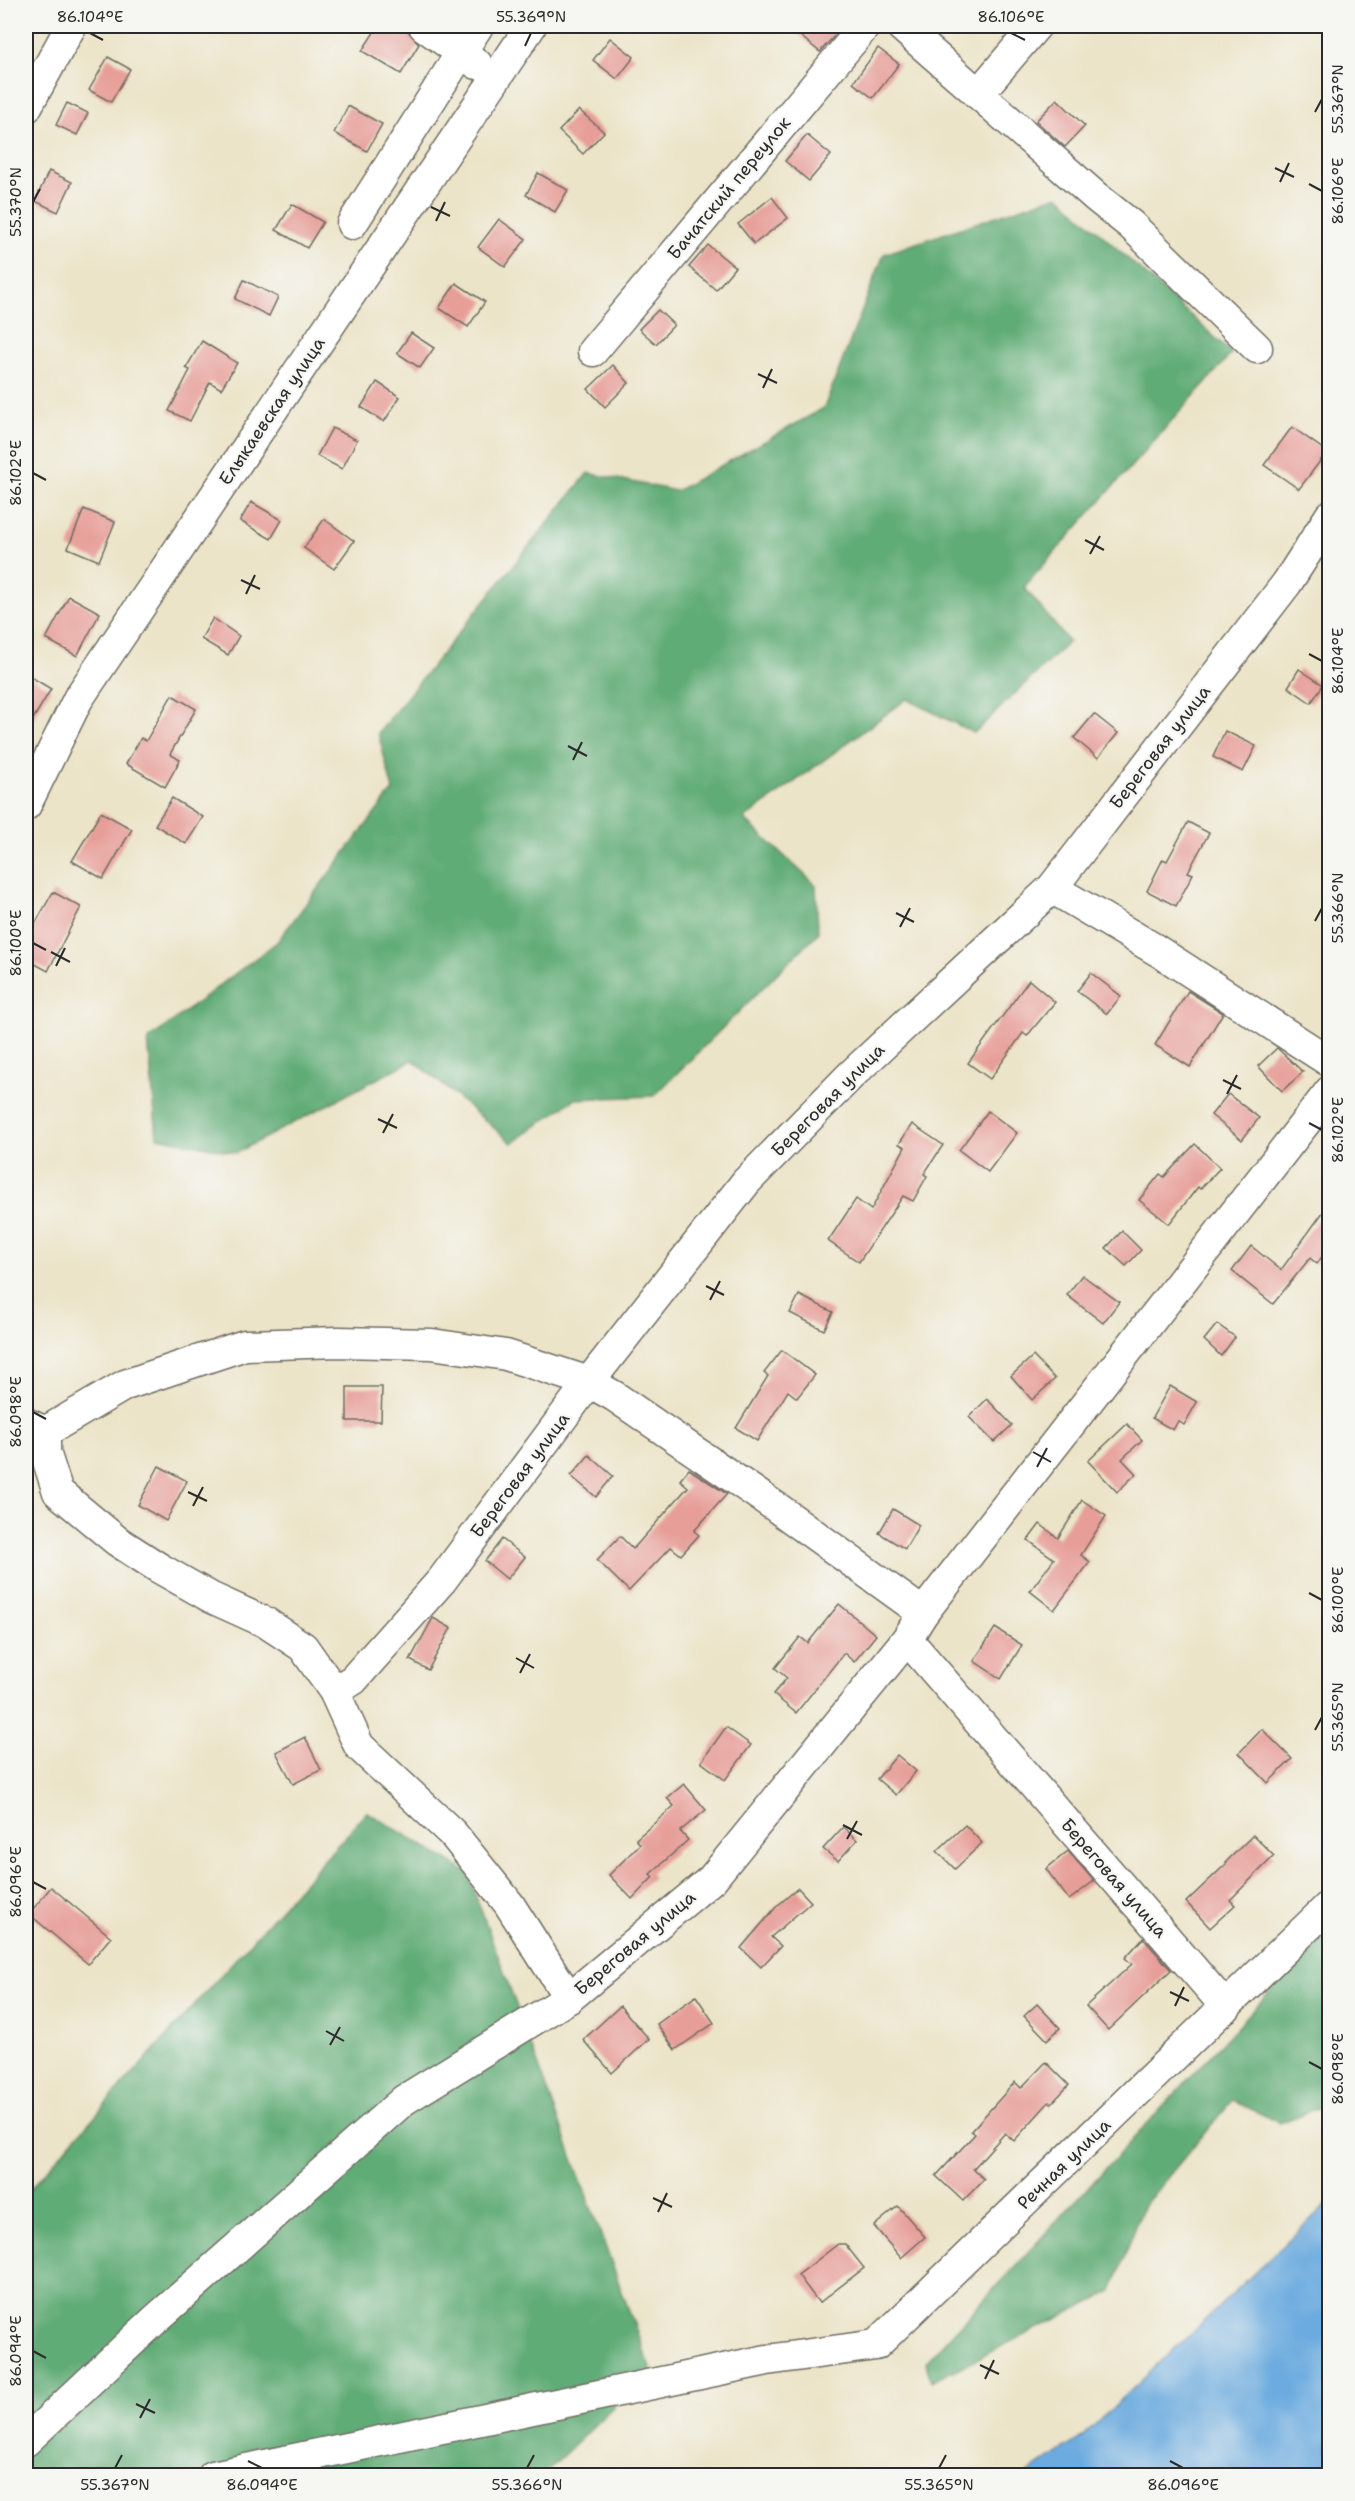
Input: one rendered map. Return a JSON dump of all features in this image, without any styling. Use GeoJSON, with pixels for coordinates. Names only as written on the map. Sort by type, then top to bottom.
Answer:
{"type":"FeatureCollection","features":[{"type":"Feature","properties":{"kind":"street"},"geometry":{"type":"LineString","coordinates":[[26,108],[71,26]]}},
{"type":"Feature","properties":{"kind":"street"},"geometry":{"type":"LineString","coordinates":[[424,26],[496,78]]}},
{"type":"Feature","properties":{"kind":"street"},"geometry":{"type":"LineString","coordinates":[[352,224],[478,26]]}},
{"type":"Feature","properties":{"kind":"street","name":"Елыкаевская улица"},"geometry":{"type":"LineString","coordinates":[[26,805],[78,699],[531,26]]}},
{"type":"Feature","properties":{"kind":"street","name":"Бачатский переулок"},"geometry":{"type":"LineString","coordinates":[[593,351],[865,26]]}},
{"type":"Feature","properties":{"kind":"street"},"geometry":{"type":"LineString","coordinates":[[901,26],[1131,225],[1257,348]]}},
{"type":"Feature","properties":{"kind":"street"},"geometry":{"type":"LineString","coordinates":[[978,94],[1036,26]]}},
{"type":"Feature","properties":{"kind":"street","name":"Береговая улица"},"geometry":{"type":"LineString","coordinates":[[334,1691],[354,1680],[442,1580],[589,1382],[746,1182],[851,1076],[1052,888],[1287,583],[1329,516]]}},
{"type":"Feature","properties":{"kind":"street"},"geometry":{"type":"LineString","coordinates":[[1052,888],[1158,951],[1329,1062]]}},
{"type":"Feature","properties":{"kind":"street","name":"Береговая улица"},"geometry":{"type":"LineString","coordinates":[[26,2441],[156,2318],[404,2100],[569,1998],[712,1879],[907,1639],[923,1613],[1329,1091]]}},
{"type":"Feature","properties":{"kind":"street"},"geometry":{"type":"LineString","coordinates":[[569,1998],[509,1904],[453,1834],[359,1746],[334,1691],[303,1647],[265,1622],[212,1598],[159,1569],[117,1541],[58,1492],[35,1427],[125,1385],[244,1345],[338,1342],[432,1344],[506,1355],[589,1382],[614,1396],[776,1507],[923,1613]]}},
{"type":"Feature","properties":{"kind":"street","name":"Береговая улица"},"geometry":{"type":"LineString","coordinates":[[907,1639],[1226,2007]]}},
{"type":"Feature","properties":{"kind":"street","name":"Речная улица"},"geometry":{"type":"LineString","coordinates":[[213,2475],[766,2360],[876,2345],[1329,1905]]}},
{"type":"Feature","properties":{"kind":"green space"},"geometry":{"type":"Polygon","coordinates":[[[1058,195],[1232,353],[1024,587],[1069,642],[974,733],[907,699],[744,819],[816,885],[818,933],[654,1096],[575,1099],[512,1143],[413,1060],[236,1153],[157,1137],[148,1040],[277,942],[393,790],[378,733],[588,473],[676,491],[824,408],[884,254],[1058,195]]]}},
{"type":"Feature","properties":{"kind":"green space"},"geometry":{"type":"Polygon","coordinates":[[[367,1812],[467,1872],[651,2370],[543,2475],[26,2476],[26,2193],[367,1812]]]}},
{"type":"Feature","properties":{"kind":"green space"},"geometry":{"type":"Polygon","coordinates":[[[1329,1928],[1329,2104],[1280,2123],[1232,2100],[1143,2207],[1112,2291],[931,2382],[926,2362],[1329,1928]]]}},
{"type":"Feature","properties":{"kind":"water"},"geometry":{"type":"Polygon","coordinates":[[[1329,2202],[1329,2475],[1025,2475],[1082,2437],[1329,2202]]]}},
{"type":"Feature","properties":{"kind":"building"},"geometry":{"type":"Polygon","coordinates":[[[378,26],[398,26],[408,31],[419,44],[401,74],[362,51],[378,26]]]}},
{"type":"Feature","properties":{"kind":"building"},"geometry":{"type":"Polygon","coordinates":[[[788,26],[843,26],[820,52],[788,26]]]}},
{"type":"Feature","properties":{"kind":"building"},"geometry":{"type":"Polygon","coordinates":[[[610,38],[634,57],[617,79],[593,60],[610,38]]]}},
{"type":"Feature","properties":{"kind":"building"},"geometry":{"type":"Polygon","coordinates":[[[878,48],[899,64],[873,98],[853,83],[878,48]]]}},
{"type":"Feature","properties":{"kind":"building"},"geometry":{"type":"Polygon","coordinates":[[[108,57],[130,69],[111,102],[89,90],[108,57]]]}},
{"type":"Feature","properties":{"kind":"building"},"geometry":{"type":"Polygon","coordinates":[[[1057,99],[1085,126],[1065,147],[1036,121],[1057,99]]]}},
{"type":"Feature","properties":{"kind":"building"},"geometry":{"type":"Polygon","coordinates":[[[67,103],[88,113],[77,135],[56,125],[67,103]]]}},
{"type":"Feature","properties":{"kind":"building"},"geometry":{"type":"Polygon","coordinates":[[[348,106],[382,124],[367,151],[334,133],[348,106]]]}},
{"type":"Feature","properties":{"kind":"building"},"geometry":{"type":"Polygon","coordinates":[[[579,110],[604,132],[583,154],[559,131],[579,110]]]}},
{"type":"Feature","properties":{"kind":"building"},"geometry":{"type":"Polygon","coordinates":[[[807,135],[831,155],[809,181],[785,161],[807,135]]]}},
{"type":"Feature","properties":{"kind":"building"},"geometry":{"type":"Polygon","coordinates":[[[49,171],[72,182],[58,212],[35,201],[49,171]]]}},
{"type":"Feature","properties":{"kind":"building"},"geometry":{"type":"Polygon","coordinates":[[[538,173],[568,190],[555,212],[526,195],[538,173]]]}},
{"type":"Feature","properties":{"kind":"building"},"geometry":{"type":"Polygon","coordinates":[[[772,197],[788,218],[754,244],[738,224],[772,197]]]}},
{"type":"Feature","properties":{"kind":"building"},"geometry":{"type":"Polygon","coordinates":[[[292,204],[323,222],[307,248],[276,230],[292,204]]]}},
{"type":"Feature","properties":{"kind":"building"},"geometry":{"type":"Polygon","coordinates":[[[499,219],[526,239],[505,267],[478,247],[499,219]]]}},
{"type":"Feature","properties":{"kind":"building"},"geometry":{"type":"Polygon","coordinates":[[[708,245],[735,267],[716,290],[689,267],[708,245]]]}},
{"type":"Feature","properties":{"kind":"building"},"geometry":{"type":"Polygon","coordinates":[[[244,280],[278,297],[269,316],[235,299],[244,280]]]}},
{"type":"Feature","properties":{"kind":"building"},"geometry":{"type":"Polygon","coordinates":[[[456,283],[485,302],[468,327],[439,308],[456,283]]]}},
{"type":"Feature","properties":{"kind":"building"},"geometry":{"type":"Polygon","coordinates":[[[658,310],[674,325],[656,344],[639,329],[658,310]]]}},
{"type":"Feature","properties":{"kind":"building"},"geometry":{"type":"Polygon","coordinates":[[[411,333],[434,348],[420,368],[397,353],[411,333]]]}},
{"type":"Feature","properties":{"kind":"building"},"geometry":{"type":"Polygon","coordinates":[[[202,341],[237,363],[221,389],[210,382],[190,421],[169,411],[190,370],[186,368],[202,341]]]}},
{"type":"Feature","properties":{"kind":"building"},"geometry":{"type":"Polygon","coordinates":[[[613,365],[629,383],[605,407],[588,389],[613,365]]]}},
{"type":"Feature","properties":{"kind":"building"},"geometry":{"type":"Polygon","coordinates":[[[377,382],[400,397],[384,422],[361,407],[377,382]]]}},
{"type":"Feature","properties":{"kind":"building"},"geometry":{"type":"Polygon","coordinates":[[[1292,427],[1327,452],[1299,489],[1264,465],[1292,427]]]}},
{"type":"Feature","properties":{"kind":"building"},"geometry":{"type":"Polygon","coordinates":[[[332,428],[357,440],[342,469],[317,456],[332,428]]]}},
{"type":"Feature","properties":{"kind":"building"},"geometry":{"type":"Polygon","coordinates":[[[251,502],[282,520],[271,539],[240,521],[251,502]]]}},
{"type":"Feature","properties":{"kind":"building"},"geometry":{"type":"Polygon","coordinates":[[[84,509],[115,522],[99,561],[68,548],[84,509]]]}},
{"type":"Feature","properties":{"kind":"building"},"geometry":{"type":"Polygon","coordinates":[[[324,519],[354,541],[334,569],[304,548],[324,519]]]}},
{"type":"Feature","properties":{"kind":"building"},"geometry":{"type":"Polygon","coordinates":[[[69,596],[100,613],[77,656],[46,639],[69,596]]]}},
{"type":"Feature","properties":{"kind":"building"},"geometry":{"type":"Polygon","coordinates":[[[213,618],[239,636],[228,655],[201,639],[213,618]]]}},
{"type":"Feature","properties":{"kind":"building"},"geometry":{"type":"Polygon","coordinates":[[[1299,669],[1323,685],[1311,703],[1288,687],[1299,669]]]}},
{"type":"Feature","properties":{"kind":"building"},"geometry":{"type":"Polygon","coordinates":[[[26,674],[51,689],[26,731],[26,674]]]}},
{"type":"Feature","properties":{"kind":"building"},"geometry":{"type":"Polygon","coordinates":[[[172,695],[196,709],[170,754],[180,760],[165,787],[126,764],[141,738],[146,741],[172,695]]]}},
{"type":"Feature","properties":{"kind":"building"},"geometry":{"type":"Polygon","coordinates":[[[1094,714],[1118,733],[1098,758],[1074,738],[1094,714]]]}},
{"type":"Feature","properties":{"kind":"building"},"geometry":{"type":"Polygon","coordinates":[[[1225,731],[1256,746],[1243,772],[1213,757],[1225,731]]]}},
{"type":"Feature","properties":{"kind":"building"},"geometry":{"type":"Polygon","coordinates":[[[172,798],[203,817],[186,844],[155,825],[172,798]]]}},
{"type":"Feature","properties":{"kind":"building"},"geometry":{"type":"Polygon","coordinates":[[[101,812],[132,829],[103,879],[72,861],[101,812]]]}},
{"type":"Feature","properties":{"kind":"building"},"geometry":{"type":"Polygon","coordinates":[[[1188,822],[1209,833],[1188,872],[1193,874],[1176,906],[1147,891],[1163,859],[1167,861],[1188,822]]]}},
{"type":"Feature","properties":{"kind":"building"},"geometry":{"type":"Polygon","coordinates":[[[53,892],[81,907],[48,971],[26,959],[26,940],[53,892]]]}},
{"type":"Feature","properties":{"kind":"building"},"geometry":{"type":"Polygon","coordinates":[[[1091,973],[1121,996],[1107,1014],[1077,991],[1091,973]]]}},
{"type":"Feature","properties":{"kind":"building"},"geometry":{"type":"Polygon","coordinates":[[[1029,980],[1055,1002],[1027,1036],[1023,1033],[990,1079],[968,1063],[1029,980]]]}},
{"type":"Feature","properties":{"kind":"building"},"geometry":{"type":"Polygon","coordinates":[[[1188,991],[1223,1013],[1190,1067],[1155,1045],[1188,991]]]}},
{"type":"Feature","properties":{"kind":"building"},"geometry":{"type":"Polygon","coordinates":[[[1277,1048],[1303,1072],[1282,1091],[1258,1066],[1277,1048]]]}},
{"type":"Feature","properties":{"kind":"building"},"geometry":{"type":"Polygon","coordinates":[[[1228,1094],[1259,1118],[1242,1140],[1211,1115],[1228,1094]]]}},
{"type":"Feature","properties":{"kind":"building"},"geometry":{"type":"Polygon","coordinates":[[[988,1111],[1017,1133],[988,1172],[959,1150],[988,1111]]]}},
{"type":"Feature","properties":{"kind":"building"},"geometry":{"type":"Polygon","coordinates":[[[912,1124],[943,1145],[924,1174],[927,1176],[913,1201],[903,1196],[859,1262],[828,1241],[856,1199],[871,1210],[905,1147],[899,1144],[912,1124]]]}},
{"type":"Feature","properties":{"kind":"building"},"geometry":{"type":"Polygon","coordinates":[[[1195,1144],[1220,1168],[1200,1189],[1198,1187],[1169,1224],[1139,1200],[1160,1174],[1164,1177],[1195,1144]]]}},
{"type":"Feature","properties":{"kind":"building"},"geometry":{"type":"Polygon","coordinates":[[[1329,1204],[1329,1247],[1317,1264],[1310,1258],[1273,1304],[1232,1271],[1251,1246],[1281,1270],[1329,1204]]]}},
{"type":"Feature","properties":{"kind":"building"},"geometry":{"type":"Polygon","coordinates":[[[1122,1231],[1141,1250],[1126,1266],[1106,1248],[1122,1231]]]}},
{"type":"Feature","properties":{"kind":"building"},"geometry":{"type":"Polygon","coordinates":[[[1082,1275],[1119,1302],[1103,1323],[1067,1295],[1082,1275]]]}},
{"type":"Feature","properties":{"kind":"building"},"geometry":{"type":"Polygon","coordinates":[[[799,1295],[833,1312],[824,1330],[790,1313],[799,1295]]]}},
{"type":"Feature","properties":{"kind":"building"},"geometry":{"type":"Polygon","coordinates":[[[1217,1324],[1235,1337],[1221,1356],[1204,1340],[1217,1324]]]}},
{"type":"Feature","properties":{"kind":"building"},"geometry":{"type":"Polygon","coordinates":[[[782,1350],[815,1375],[797,1398],[788,1391],[757,1441],[736,1428],[768,1376],[764,1373],[782,1350]]]}},
{"type":"Feature","properties":{"kind":"building"},"geometry":{"type":"Polygon","coordinates":[[[1033,1356],[1055,1379],[1032,1400],[1011,1376],[1033,1356]]]}},
{"type":"Feature","properties":{"kind":"building"},"geometry":{"type":"Polygon","coordinates":[[[1170,1386],[1197,1402],[1184,1425],[1178,1421],[1173,1430],[1152,1418],[1170,1386]]]}},
{"type":"Feature","properties":{"kind":"building"},"geometry":{"type":"Polygon","coordinates":[[[347,1387],[382,1387],[381,1421],[347,1421],[347,1387]]]}},
{"type":"Feature","properties":{"kind":"building"},"geometry":{"type":"Polygon","coordinates":[[[987,1399],[1012,1425],[994,1442],[969,1417],[987,1399]]]}},
{"type":"Feature","properties":{"kind":"building"},"geometry":{"type":"Polygon","coordinates":[[[1127,1424],[1142,1440],[1122,1459],[1136,1474],[1117,1492],[1088,1461],[1127,1424]]]}},
{"type":"Feature","properties":{"kind":"building"},"geometry":{"type":"Polygon","coordinates":[[[589,1455],[613,1476],[596,1497],[571,1476],[589,1455]]]}},
{"type":"Feature","properties":{"kind":"building"},"geometry":{"type":"Polygon","coordinates":[[[159,1466],[187,1481],[166,1521],[138,1505],[159,1466]]]}},
{"type":"Feature","properties":{"kind":"building"},"geometry":{"type":"Polygon","coordinates":[[[689,1469],[727,1494],[694,1531],[699,1535],[681,1555],[671,1547],[629,1591],[597,1560],[620,1536],[633,1549],[688,1487],[680,1480],[689,1469]]]}},
{"type":"Feature","properties":{"kind":"building"},"geometry":{"type":"Polygon","coordinates":[[[1082,1500],[1106,1516],[1081,1555],[1090,1562],[1054,1610],[1030,1591],[1054,1559],[1028,1540],[1040,1524],[1058,1538],[1082,1500]]]}},
{"type":"Feature","properties":{"kind":"building"},"geometry":{"type":"Polygon","coordinates":[[[893,1509],[919,1525],[905,1549],[879,1533],[893,1509]]]}},
{"type":"Feature","properties":{"kind":"building"},"geometry":{"type":"Polygon","coordinates":[[[502,1539],[525,1557],[507,1579],[485,1561],[502,1539]]]}},
{"type":"Feature","properties":{"kind":"building"},"geometry":{"type":"Polygon","coordinates":[[[839,1604],[876,1635],[854,1662],[844,1653],[796,1713],[773,1694],[787,1678],[775,1668],[800,1637],[808,1643],[839,1604]]]}},
{"type":"Feature","properties":{"kind":"building"},"geometry":{"type":"Polygon","coordinates":[[[433,1618],[451,1628],[428,1670],[410,1660],[433,1618]]]}},
{"type":"Feature","properties":{"kind":"building"},"geometry":{"type":"Polygon","coordinates":[[[995,1628],[1022,1645],[1001,1679],[974,1661],[995,1628]]]}},
{"type":"Feature","properties":{"kind":"building"},"geometry":{"type":"Polygon","coordinates":[[[726,1727],[751,1745],[725,1780],[701,1762],[726,1727]]]}},
{"type":"Feature","properties":{"kind":"building"},"geometry":{"type":"Polygon","coordinates":[[[1262,1729],[1292,1759],[1268,1783],[1239,1753],[1262,1729]]]}},
{"type":"Feature","properties":{"kind":"building"},"geometry":{"type":"Polygon","coordinates":[[[305,1737],[321,1770],[293,1784],[276,1752],[305,1737]]]}},
{"type":"Feature","properties":{"kind":"building"},"geometry":{"type":"Polygon","coordinates":[[[897,1755],[916,1771],[896,1795],[877,1779],[897,1755]]]}},
{"type":"Feature","properties":{"kind":"building"},"geometry":{"type":"Polygon","coordinates":[[[684,1784],[706,1810],[680,1831],[688,1840],[650,1874],[653,1877],[632,1899],[609,1875],[640,1844],[636,1839],[674,1806],[667,1798],[684,1784]]]}},
{"type":"Feature","properties":{"kind":"building"},"geometry":{"type":"Polygon","coordinates":[[[965,1825],[982,1843],[955,1869],[937,1851],[965,1825]]]}},
{"type":"Feature","properties":{"kind":"building"},"geometry":{"type":"Polygon","coordinates":[[[843,1827],[857,1840],[838,1861],[823,1849],[843,1827]]]}},
{"type":"Feature","properties":{"kind":"building"},"geometry":{"type":"Polygon","coordinates":[[[1253,1835],[1274,1856],[1230,1900],[1235,1905],[1210,1928],[1186,1902],[1253,1835]]]}},
{"type":"Feature","properties":{"kind":"building"},"geometry":{"type":"Polygon","coordinates":[[[1068,1851],[1094,1881],[1069,1900],[1046,1869],[1068,1851]]]}},
{"type":"Feature","properties":{"kind":"building"},"geometry":{"type":"Polygon","coordinates":[[[51,1887],[111,1937],[88,1964],[29,1914],[51,1887]]]}},
{"type":"Feature","properties":{"kind":"building"},"geometry":{"type":"Polygon","coordinates":[[[798,1888],[811,1902],[771,1937],[781,1946],[761,1967],[741,1948],[777,1906],[798,1888]]]}},
{"type":"Feature","properties":{"kind":"building"},"geometry":{"type":"Polygon","coordinates":[[[1143,1938],[1171,1970],[1108,2030],[1086,2006],[1132,1964],[1125,1958],[1143,1938]]]}},
{"type":"Feature","properties":{"kind":"building"},"geometry":{"type":"Polygon","coordinates":[[[696,1996],[714,2023],[675,2050],[657,2024],[696,1996]]]}},
{"type":"Feature","properties":{"kind":"building"},"geometry":{"type":"Polygon","coordinates":[[[1037,2004],[1060,2028],[1047,2040],[1024,2016],[1037,2004]]]}},
{"type":"Feature","properties":{"kind":"building"},"geometry":{"type":"Polygon","coordinates":[[[620,2006],[649,2039],[612,2073],[583,2040],[620,2006]]]}},
{"type":"Feature","properties":{"kind":"building"},"geometry":{"type":"Polygon","coordinates":[[[1046,2062],[1069,2085],[1051,2104],[1049,2102],[1014,2141],[1005,2133],[973,2169],[984,2179],[963,2201],[936,2176],[975,2134],[971,2131],[1015,2082],[1021,2088],[1046,2062]]]}},
{"type":"Feature","properties":{"kind":"building"},"geometry":{"type":"Polygon","coordinates":[[[898,2206],[925,2237],[901,2258],[874,2226],[898,2206]]]}},
{"type":"Feature","properties":{"kind":"building"},"geometry":{"type":"Polygon","coordinates":[[[838,2244],[845,2244],[864,2268],[819,2303],[798,2275],[838,2244]]]}}]}
